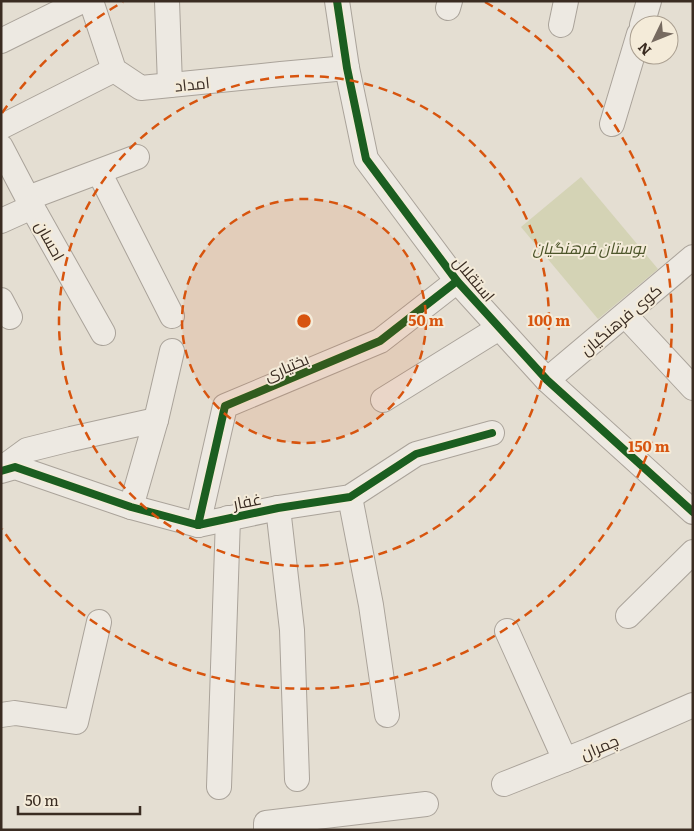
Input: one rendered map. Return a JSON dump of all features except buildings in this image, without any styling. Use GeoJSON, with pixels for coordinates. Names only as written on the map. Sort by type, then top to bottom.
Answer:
{"type":"FeatureCollection","features":[{"type":"Feature","properties":{"kind":"street"},"geometry":{"type":"LineString","coordinates":[[1,41],[82,1]]}},
{"type":"Feature","properties":{"kind":"street"},"geometry":{"type":"LineString","coordinates":[[1,127],[114,70],[91,1]]}},
{"type":"Feature","properties":{"kind":"street"},"geometry":{"type":"LineString","coordinates":[[167,1],[170,85]]}},
{"type":"Feature","properties":{"kind":"street","name":"استقلال"},"geometry":{"type":"LineString","coordinates":[[337,1],[347,68],[366,159],[457,281],[547,380],[693,512]]}},
{"type":"Feature","properties":{"kind":"street"},"geometry":{"type":"LineString","coordinates":[[561,25],[566,1]]}},
{"type":"Feature","properties":{"kind":"street"},"geometry":{"type":"LineString","coordinates":[[645,15],[649,1]]}},
{"type":"Feature","properties":{"kind":"street"},"geometry":{"type":"LineString","coordinates":[[612,124],[630,65]]}},
{"type":"Feature","properties":{"kind":"street","name":"امداد"},"geometry":{"type":"LineString","coordinates":[[114,70],[142,88],[347,68]]}},
{"type":"Feature","properties":{"kind":"street","name":"احسان"},"geometry":{"type":"LineString","coordinates":[[1,147],[103,333]]}},
{"type":"Feature","properties":{"kind":"street"},"geometry":{"type":"LineString","coordinates":[[1,221],[30,202],[137,157]]}},
{"type":"Feature","properties":{"kind":"street"},"geometry":{"type":"LineString","coordinates":[[99,172],[172,316]]}},
{"type":"Feature","properties":{"kind":"street","name":"کوی فرهنگیان"},"geometry":{"type":"LineString","coordinates":[[547,380],[693,257]]}},
{"type":"Feature","properties":{"kind":"street","name":"بختیاری"},"geometry":{"type":"LineString","coordinates":[[198,525],[225,406],[380,341],[457,281]]}},
{"type":"Feature","properties":{"kind":"street"},"geometry":{"type":"LineString","coordinates":[[625,314],[693,388]]}},
{"type":"Feature","properties":{"kind":"street"},"geometry":{"type":"LineString","coordinates":[[384,400],[499,328]]}},
{"type":"Feature","properties":{"kind":"street"},"geometry":{"type":"LineString","coordinates":[[131,507],[156,420],[172,352]]}},
{"type":"Feature","properties":{"kind":"street"},"geometry":{"type":"LineString","coordinates":[[1,470],[27,450],[156,420]]}},
{"type":"Feature","properties":{"kind":"street","name":"غفار"},"geometry":{"type":"LineString","coordinates":[[1,470],[15,467],[131,507],[198,525],[278,508],[350,497],[416,454],[492,433]]}},
{"type":"Feature","properties":{"kind":"street"},"geometry":{"type":"LineString","coordinates":[[350,497],[371,605],[387,715]]}},
{"type":"Feature","properties":{"kind":"street"},"geometry":{"type":"LineString","coordinates":[[278,508],[292,630],[297,779]]}},
{"type":"Feature","properties":{"kind":"street"},"geometry":{"type":"LineString","coordinates":[[218,787],[228,518]]}},
{"type":"Feature","properties":{"kind":"street"},"geometry":{"type":"LineString","coordinates":[[628,616],[693,552]]}},
{"type":"Feature","properties":{"kind":"street"},"geometry":{"type":"LineString","coordinates":[[1,715],[15,713],[76,722],[99,622]]}},
{"type":"Feature","properties":{"kind":"street"},"geometry":{"type":"LineString","coordinates":[[507,631],[565,760]]}},
{"type":"Feature","properties":{"kind":"street","name":"چمران"},"geometry":{"type":"LineString","coordinates":[[504,784],[693,705]]}},
{"type":"Feature","properties":{"kind":"street"},"geometry":{"type":"LineString","coordinates":[[266,830],[266,823],[426,804]]}},
{"type":"Feature","properties":{"kind":"green space","name":"بوستان فرهنگیان"},"geometry":{"type":"Polygon","coordinates":[[[581,177],[658,269],[598,319],[521,227],[581,177]]]}},
{"type":"Feature","properties":{"kind":"cycle path"},"geometry":{"type":"LineString","coordinates":[[337,1],[347,68],[366,159],[457,281],[547,380],[693,512]]}},
{"type":"Feature","properties":{"kind":"cycle path"},"geometry":{"type":"LineString","coordinates":[[198,525],[225,406],[380,341],[457,281]]}},
{"type":"Feature","properties":{"kind":"cycle path"},"geometry":{"type":"LineString","coordinates":[[1,471],[15,467],[131,507],[198,525],[278,508],[350,497],[416,454],[492,433]]}}]}
